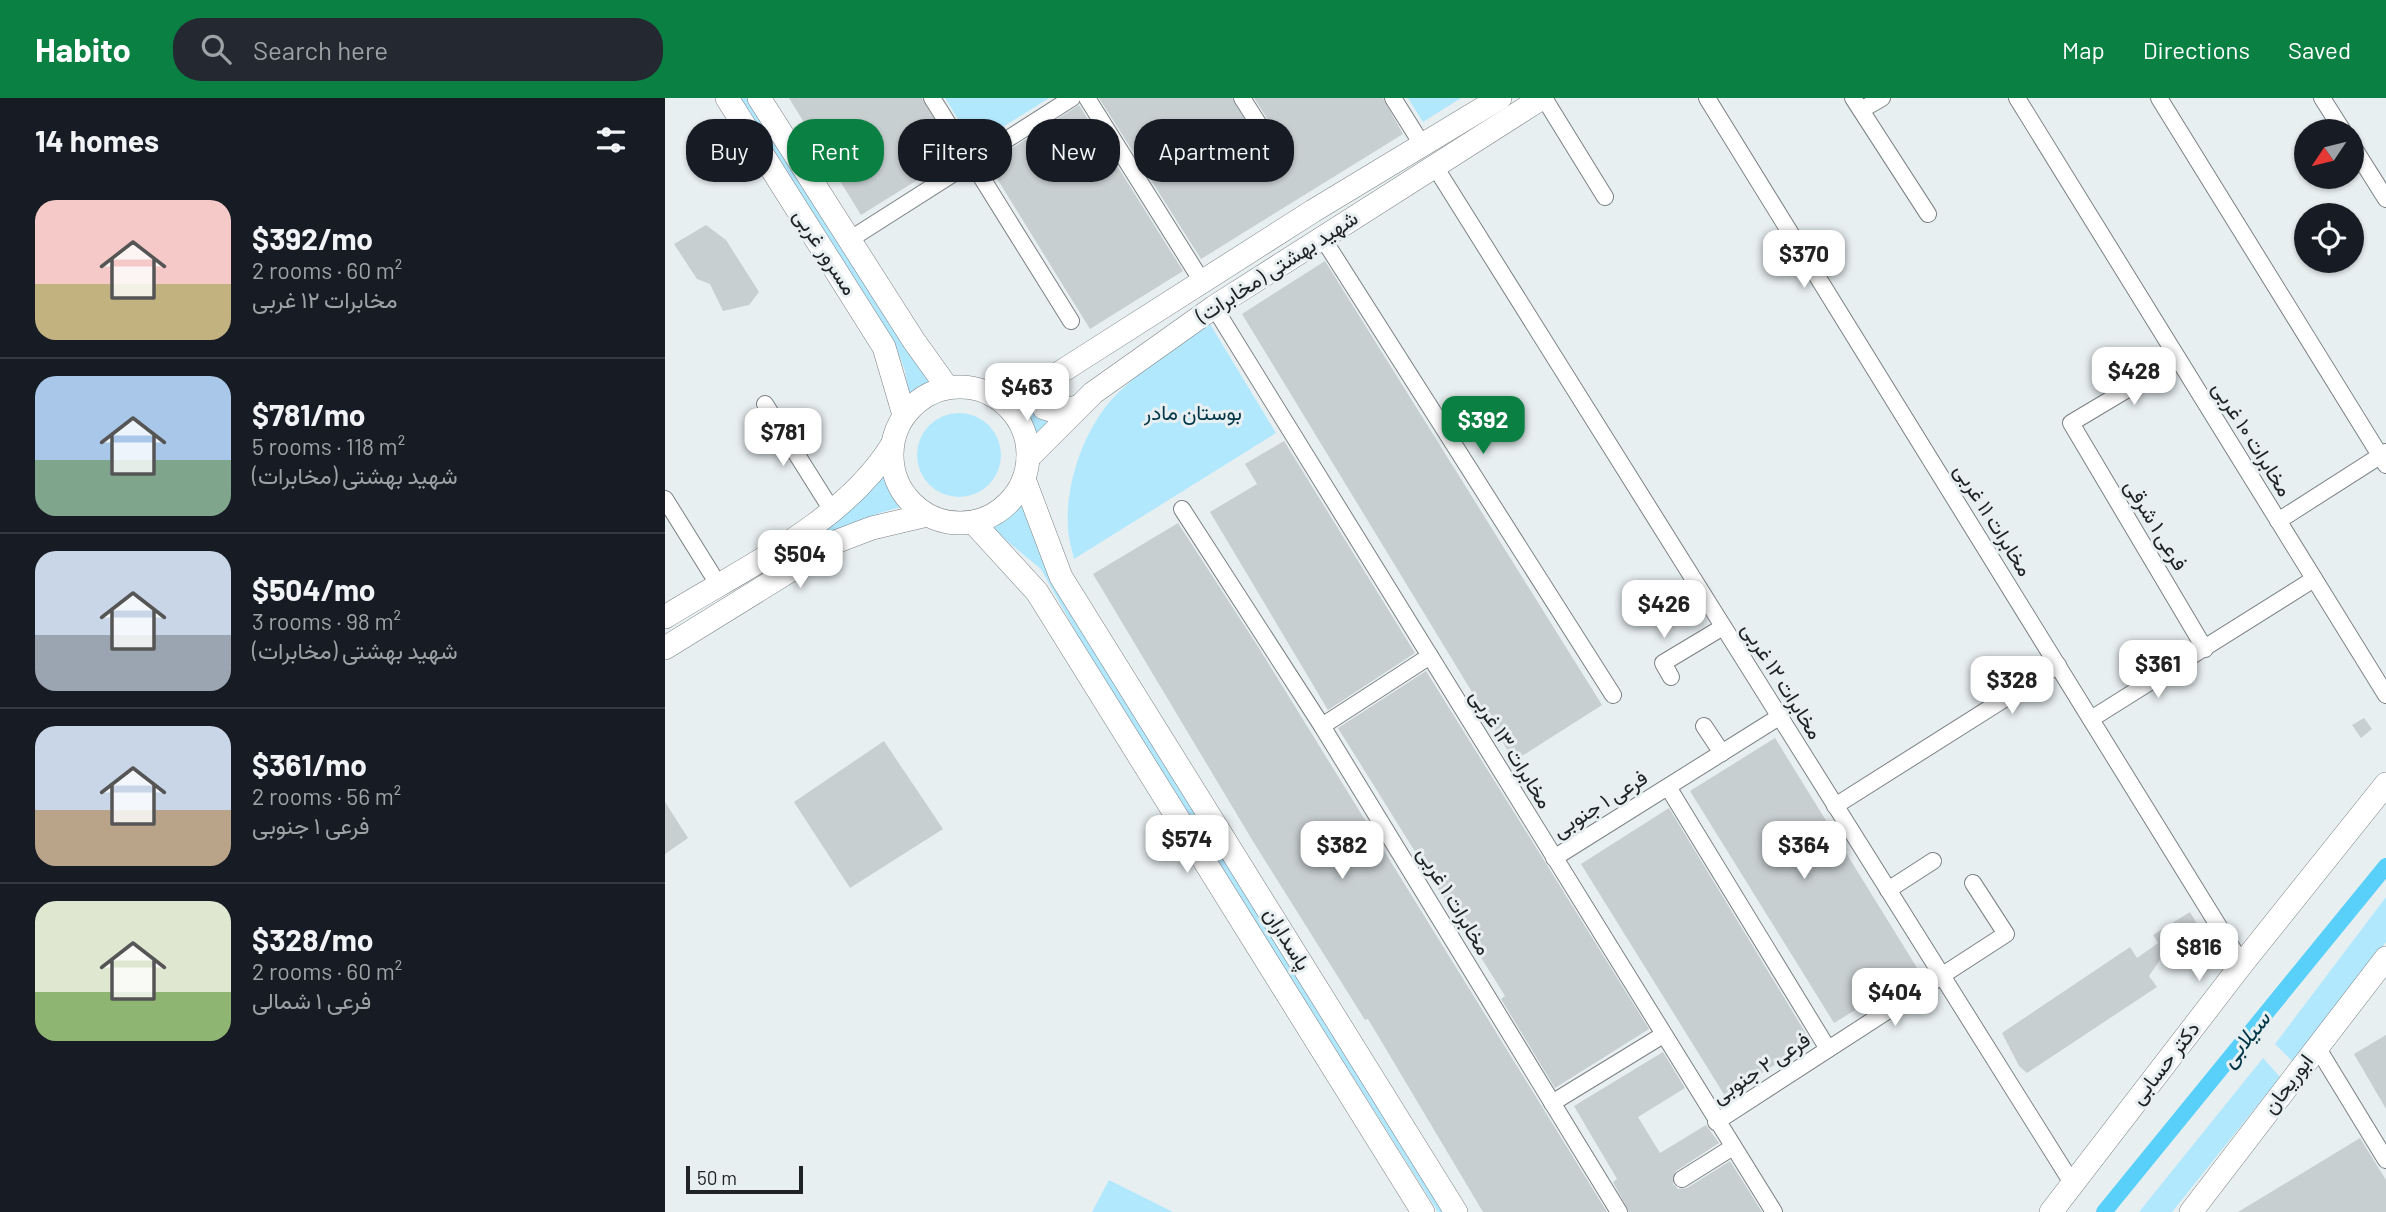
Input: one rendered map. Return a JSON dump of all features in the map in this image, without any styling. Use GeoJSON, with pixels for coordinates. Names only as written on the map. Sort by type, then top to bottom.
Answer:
{"type":"FeatureCollection","features":[{"type":"Feature","properties":{"kind":"main road","name":"مسرور غربی"},"geometry":{"type":"LineString","coordinates":[[726,98],[880,338],[904,415]]}},
{"type":"Feature","properties":{"kind":"main road","name":"مسرور غربی"},"geometry":{"type":"LineString","coordinates":[[758,98],[914,341],[947,387]]}},
{"type":"Feature","properties":{"kind":"main road","name":"شهید بهشتی (مخابرات)"},"geometry":{"type":"LineString","coordinates":[[1026,468],[1077,407],[1214,307],[1322,237],[1500,98]]}},
{"type":"Feature","properties":{"kind":"main road","name":"شهید بهشتی (مخابرات)"},"geometry":{"type":"LineString","coordinates":[[993,396],[1011,395],[1049,379],[1313,211],[1543,98]]}},
{"type":"Feature","properties":{"kind":"main road"},"geometry":{"type":"LineString","coordinates":[[1049,379],[1041,393],[1044,408],[1057,412],[1077,407]]}},
{"type":"Feature","properties":{"kind":"main road"},"geometry":{"type":"LineString","coordinates":[[665,617],[833,512],[875,472],[892,445],[904,415],[925,396],[947,387],[971,387],[993,396],[1010,408],[1021,424],[1026,468],[1005,506],[973,522],[955,523],[927,514],[911,502],[895,478],[892,445]]}},
{"type":"Feature","properties":{"kind":"main road","name":"پاسداران"},"geometry":{"type":"LineString","coordinates":[[1026,468],[1061,577],[1456,1212]]}},
{"type":"Feature","properties":{"kind":"main road"},"geometry":{"type":"LineString","coordinates":[[665,648],[838,541],[872,528],[927,514]]}},
{"type":"Feature","properties":{"kind":"main road","name":"پاسداران"},"geometry":{"type":"LineString","coordinates":[[973,522],[1037,592],[1423,1212]]}},
{"type":"Feature","properties":{"kind":"main road","name":"دکتر حسابی"},"geometry":{"type":"LineString","coordinates":[[2051,1212],[2242,964],[2386,784]]}},
{"type":"Feature","properties":{"kind":"main road","name":"ابوریحان"},"geometry":{"type":"LineString","coordinates":[[2191,1212],[2386,958]]}},
{"type":"Feature","properties":{"kind":"street"},"geometry":{"type":"LineString","coordinates":[[932,98],[945,119]]}},
{"type":"Feature","properties":{"kind":"street"},"geometry":{"type":"LineString","coordinates":[[1012,136],[1072,98]]}},
{"type":"Feature","properties":{"kind":"street"},"geometry":{"type":"LineString","coordinates":[[1087,98],[1203,283]]}},
{"type":"Feature","properties":{"kind":"street"},"geometry":{"type":"LineString","coordinates":[[1242,98],[1255,119]]}},
{"type":"Feature","properties":{"kind":"street","name":"مخابرات ۱۲ غربی"},"geometry":{"type":"LineString","coordinates":[[1393,98],[2072,1183]]}},
{"type":"Feature","properties":{"kind":"street"},"geometry":{"type":"LineString","coordinates":[[1543,98],[1605,197]]}},
{"type":"Feature","properties":{"kind":"street","name":"مخابرات ۱۱ غربی"},"geometry":{"type":"LineString","coordinates":[[1707,98],[2242,964]]}},
{"type":"Feature","properties":{"kind":"street"},"geometry":{"type":"LineString","coordinates":[[1882,98],[1857,104],[1928,214]]}},
{"type":"Feature","properties":{"kind":"street","name":"مخابرات ۱۰ غربی"},"geometry":{"type":"LineString","coordinates":[[2017,98],[2386,695]]}},
{"type":"Feature","properties":{"kind":"street"},"geometry":{"type":"LineString","coordinates":[[2159,98],[2384,458],[2278,521]]}},
{"type":"Feature","properties":{"kind":"street"},"geometry":{"type":"LineString","coordinates":[[2322,98],[2335,119]]}},
{"type":"Feature","properties":{"kind":"street"},"geometry":{"type":"LineString","coordinates":[[2364,164],[2386,199]]}},
{"type":"Feature","properties":{"kind":"street"},"geometry":{"type":"LineString","coordinates":[[849,240],[940,182]]}},
{"type":"Feature","properties":{"kind":"street"},"geometry":{"type":"LineString","coordinates":[[984,182],[1070,320]]}},
{"type":"Feature","properties":{"kind":"street"},"geometry":{"type":"LineString","coordinates":[[1322,237],[1613,695]]}},
{"type":"Feature","properties":{"kind":"street","name":"مخابرات ۱۳ غربی"},"geometry":{"type":"LineString","coordinates":[[1214,307],[1774,1212]]}},
{"type":"Feature","properties":{"kind":"street","name":"فرعی ۱ شرقی"},"geometry":{"type":"LineString","coordinates":[[2178,359],[2071,423],[2205,649]]}},
{"type":"Feature","properties":{"kind":"street"},"geometry":{"type":"LineString","coordinates":[[765,404],[833,512]]}},
{"type":"Feature","properties":{"kind":"street"},"geometry":{"type":"LineString","coordinates":[[665,499],[718,584]]}},
{"type":"Feature","properties":{"kind":"street","name":"مخابرات ۱ غربی"},"geometry":{"type":"LineString","coordinates":[[1182,509],[1322,726],[1619,1212]]}},
{"type":"Feature","properties":{"kind":"street"},"geometry":{"type":"LineString","coordinates":[[2091,719],[2314,579]]}},
{"type":"Feature","properties":{"kind":"street"},"geometry":{"type":"LineString","coordinates":[[1671,677],[1663,663],[1723,627]]}},
{"type":"Feature","properties":{"kind":"street"},"geometry":{"type":"LineString","coordinates":[[1322,726],[1430,656]]}},
{"type":"Feature","properties":{"kind":"street"},"geometry":{"type":"LineString","coordinates":[[1835,806],[2058,665]]}},
{"type":"Feature","properties":{"kind":"street","name":"فرعی ۱ جنوبی"},"geometry":{"type":"LineString","coordinates":[[1554,858],[1779,717]]}},
{"type":"Feature","properties":{"kind":"street"},"geometry":{"type":"LineString","coordinates":[[1705,726],[1722,753]]}},
{"type":"Feature","properties":{"kind":"street"},"geometry":{"type":"LineString","coordinates":[[1668,787],[1828,1049]]}},
{"type":"Feature","properties":{"kind":"street"},"geometry":{"type":"LineString","coordinates":[[1888,890],[1933,861]]}},
{"type":"Feature","properties":{"kind":"street","name":"فرعی ۲ جنوبی"},"geometry":{"type":"LineString","coordinates":[[1716,1122],[2006,934],[1973,883]]}},
{"type":"Feature","properties":{"kind":"street"},"geometry":{"type":"LineString","coordinates":[[1552,1103],[1663,1035]]}},
{"type":"Feature","properties":{"kind":"street"},"geometry":{"type":"LineString","coordinates":[[2317,1047],[2386,1160]]}},
{"type":"Feature","properties":{"kind":"street"},"geometry":{"type":"LineString","coordinates":[[1682,1179],[1733,1147]]}},
{"type":"Feature","properties":{"kind":"green space"},"geometry":{"type":"Polygon","coordinates":[[[735,98],[751,98],[765,119],[749,119],[735,98]]]}},
{"type":"Feature","properties":{"kind":"green space"},"geometry":{"type":"Polygon","coordinates":[[[945,98],[1049,98],[1012,121],[1012,119],[958,119],[945,98]]]}},
{"type":"Feature","properties":{"kind":"green space"},"geometry":{"type":"Polygon","coordinates":[[[1408,98],[1461,98],[1423,122],[1408,98]]]}},
{"type":"Feature","properties":{"kind":"green space"},"geometry":{"type":"Polygon","coordinates":[[[773,132],[787,153],[787,178],[773,156],[773,132]]]}},
{"type":"Feature","properties":{"kind":"green space"},"geometry":{"type":"Polygon","coordinates":[[[790,182],[806,182],[937,383],[919,387],[909,395],[905,371],[895,344],[790,182]]]}},
{"type":"Feature","properties":{"kind":"green space","name":"بوستان مادر"},"geometry":{"type":"Polygon","coordinates":[[[1210,324],[1276,433],[1074,559],[1068,531],[1070,492],[1079,456],[1095,423],[1126,385],[1210,324]]]}},
{"type":"Feature","properties":{"kind":"green space"},"geometry":{"type":"Polygon","coordinates":[[[1031,399],[1056,417],[1034,436],[1031,419],[1019,406],[1031,399]]]}},
{"type":"Feature","properties":{"kind":"green space"},"geometry":{"type":"Polygon","coordinates":[[[959,413],[975,416],[989,425],[998,439],[1001,455],[998,471],[989,485],[975,494],[959,497],[943,494],[929,485],[920,471],[917,455],[920,439],[929,425],[943,416],[959,413]]]}},
{"type":"Feature","properties":{"kind":"green space"},"geometry":{"type":"Polygon","coordinates":[[[884,473],[891,491],[905,506],[839,529],[779,565],[772,557],[847,510],[884,473]]]}},
{"type":"Feature","properties":{"kind":"green space"},"geometry":{"type":"Polygon","coordinates":[[[1024,499],[1453,1212],[1438,1212],[1098,672],[1041,569],[985,523],[1004,516],[1024,499]]]}},
{"type":"Feature","properties":{"kind":"green space"},"geometry":{"type":"Polygon","coordinates":[[[2386,897],[2386,942],[2294,1063],[2275,1044],[2386,897]]]}},
{"type":"Feature","properties":{"kind":"green space"},"geometry":{"type":"Polygon","coordinates":[[[2263,1058],[2280,1077],[2172,1212],[2139,1212],[2263,1058]]]}},
{"type":"Feature","properties":{"kind":"green space"},"geometry":{"type":"Polygon","coordinates":[[[1109,1180],[1173,1212],[1092,1212],[1109,1180]]]}},
{"type":"Feature","properties":{"kind":"building"},"geometry":{"type":"Polygon","coordinates":[[[789,98],[922,98],[934,119],[898,119],[898,182],[914,182],[861,215],[841,182],[884,182],[884,119],[802,119],[789,98]]]}},
{"type":"Feature","properties":{"kind":"building"},"geometry":{"type":"Polygon","coordinates":[[[1099,98],[1232,98],[1244,119],[1134,119],[1134,153],[1120,131],[1120,119],[1112,119],[1099,98]]]}},
{"type":"Feature","properties":{"kind":"building"},"geometry":{"type":"Polygon","coordinates":[[[1254,98],[1383,98],[1403,134],[1201,259],[1152,182],[1294,182],[1294,119],[1267,119],[1254,98]]]}},
{"type":"Feature","properties":{"kind":"building"},"geometry":{"type":"Polygon","coordinates":[[[1079,105],[1088,119],[1057,119],[1079,105]]]}},
{"type":"Feature","properties":{"kind":"building"},"geometry":{"type":"Polygon","coordinates":[[[1026,139],[1026,182],[1120,182],[1120,170],[1183,271],[1090,329],[999,182],[1012,182],[1012,148],[1026,139]]]}},
{"type":"Feature","properties":{"kind":"building"},"geometry":{"type":"Polygon","coordinates":[[[706,225],[726,240],[759,292],[749,305],[723,311],[710,284],[697,279],[674,244],[706,225]]]}},
{"type":"Feature","properties":{"kind":"building"},"geometry":{"type":"Polygon","coordinates":[[[1325,261],[1602,705],[1514,761],[1242,314],[1325,261]]]}},
{"type":"Feature","properties":{"kind":"building"},"geometry":{"type":"Polygon","coordinates":[[[1284,441],[1415,653],[1328,710],[1210,512],[1257,484],[1245,464],[1284,441]]]}},
{"type":"Feature","properties":{"kind":"building"},"geometry":{"type":"Polygon","coordinates":[[[1178,523],[1257,645],[1607,1212],[1483,1212],[1368,1019],[1365,1020],[1254,843],[1093,574],[1178,523]]]}},
{"type":"Feature","properties":{"kind":"building"},"geometry":{"type":"Polygon","coordinates":[[[1426,671],[1649,1029],[1555,1088],[1501,999],[1505,996],[1338,728],[1426,671]]]}},
{"type":"Feature","properties":{"kind":"building"},"geometry":{"type":"Polygon","coordinates":[[[2364,718],[2372,729],[2361,738],[2352,725],[2364,718]]]}},
{"type":"Feature","properties":{"kind":"building"},"geometry":{"type":"Polygon","coordinates":[[[1775,738],[1919,971],[1834,1023],[1690,791],[1775,738]]]}},
{"type":"Feature","properties":{"kind":"building"},"geometry":{"type":"Polygon","coordinates":[[[884,741],[943,829],[850,888],[794,802],[884,741]]]}},
{"type":"Feature","properties":{"kind":"building"},"geometry":{"type":"Polygon","coordinates":[[[665,802],[688,838],[665,854],[665,802]]]}},
{"type":"Feature","properties":{"kind":"building"},"geometry":{"type":"Polygon","coordinates":[[[1669,808],[1811,1042],[1725,1096],[1581,864],[1669,808]]]}},
{"type":"Feature","properties":{"kind":"building"},"geometry":{"type":"Polygon","coordinates":[[[2190,912],[2201,930],[2173,967],[2164,954],[2149,976],[2157,987],[2027,1073],[2019,1066],[2002,1033],[2130,947],[2137,958],[2158,943],[2153,935],[2190,912]]]}},
{"type":"Feature","properties":{"kind":"building"},"geometry":{"type":"Polygon","coordinates":[[[2386,1035],[2386,1109],[2354,1054],[2386,1035]]]}},
{"type":"Feature","properties":{"kind":"building"},"geometry":{"type":"Polygon","coordinates":[[[1663,1052],[1685,1088],[1638,1117],[1660,1153],[1706,1125],[1719,1143],[1676,1171],[1673,1184],[1678,1189],[1687,1188],[1730,1161],[1762,1212],[1629,1212],[1613,1182],[1617,1179],[1574,1106],[1663,1052]]]}},
{"type":"Feature","properties":{"kind":"building"},"geometry":{"type":"Polygon","coordinates":[[[2360,1138],[2386,1180],[2386,1212],[2238,1212],[2360,1138]]]}},
{"type":"Feature","properties":{"kind":"waterway","name":"سیلابی"},"geometry":{"type":"LineString","coordinates":[[2104,1212],[2386,866]]}}]}
